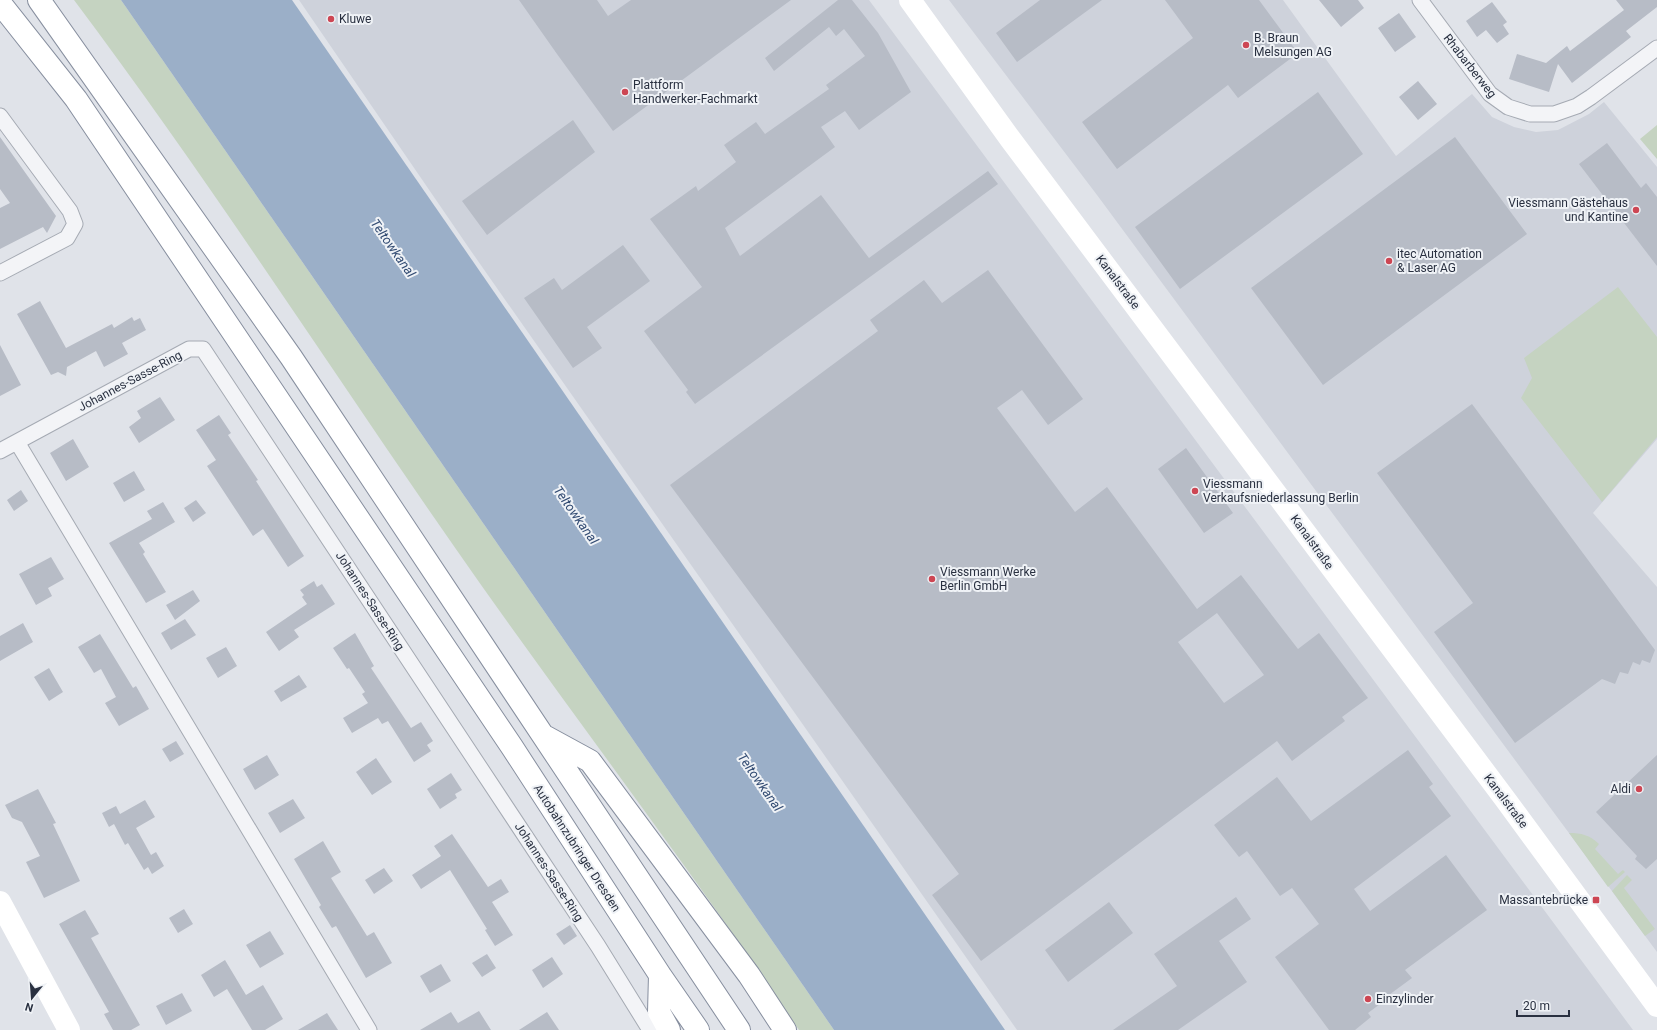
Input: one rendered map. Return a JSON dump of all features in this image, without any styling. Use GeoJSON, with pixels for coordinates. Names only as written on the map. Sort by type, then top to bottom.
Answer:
{"type":"FeatureCollection","features":[{"type":"Feature","properties":{"kind":"main road"},"geometry":{"type":"LineString","coordinates":[[39,0],[292,357],[738,1030]]}},
{"type":"Feature","properties":{"kind":"main road","name":"Kanalstraße"},"geometry":{"type":"LineString","coordinates":[[910,0],[1046,186],[1505,799],[1657,1006]]}},
{"type":"Feature","properties":{"kind":"main road","name":"Autobahnzubringer Dresden"},"geometry":{"type":"LineString","coordinates":[[0,3],[76,99],[494,720],[660,975],[698,1030]]}},
{"type":"Feature","properties":{"kind":"main road"},"geometry":{"type":"LineString","coordinates":[[543,735],[590,761],[749,975],[785,1030]]}},
{"type":"Feature","properties":{"kind":"main road"},"geometry":{"type":"LineString","coordinates":[[0,902],[69,1030]]}},
{"type":"Feature","properties":{"kind":"main road"},"geometry":{"type":"LineString","coordinates":[[660,975],[658,1012],[669,1030]]}},
{"type":"Feature","properties":{"kind":"street","name":"Rhabarberweg"},"geometry":{"type":"LineString","coordinates":[[1420,0],[1490,94],[1508,107],[1530,114],[1554,114],[1577,106],[1657,48]]}},
{"type":"Feature","properties":{"kind":"street"},"geometry":{"type":"LineString","coordinates":[[0,116],[70,211],[75,224],[67,238],[0,273]]}},
{"type":"Feature","properties":{"kind":"street","name":"Johannes-Sasse-Ring"},"geometry":{"type":"LineString","coordinates":[[0,451],[189,349],[203,349],[598,946],[650,1030]]}},
{"type":"Feature","properties":{"kind":"street"},"geometry":{"type":"LineString","coordinates":[[17,442],[369,1030]]}},
{"type":"Feature","properties":{"kind":"shaded area"},"geometry":{"type":"Polygon","coordinates":[[[299,0],[869,0],[1633,1030],[1017,1030],[471,251],[299,0]]]}},
{"type":"Feature","properties":{"kind":"shaded area"},"geometry":{"type":"Polygon","coordinates":[[[949,0],[1283,0],[1396,156],[1472,94],[1492,117],[1514,127],[1536,132],[1558,130],[1589,114],[1604,102],[1657,167],[1657,439],[1593,513],[1657,587],[1657,952],[1097,195],[949,0]]]}},
{"type":"Feature","properties":{"kind":"green space"},"geometry":{"type":"Polygon","coordinates":[[[74,0],[121,0],[834,1030],[799,1030],[681,861],[479,582],[229,216],[127,71],[74,0]]]}},
{"type":"Feature","properties":{"kind":"green space"},"geometry":{"type":"Polygon","coordinates":[[[1657,125],[1657,159],[1640,139],[1657,125]]]}},
{"type":"Feature","properties":{"kind":"green space"},"geometry":{"type":"Polygon","coordinates":[[[1618,287],[1657,337],[1657,437],[1602,502],[1521,398],[1532,378],[1524,358],[1618,287]]]}},
{"type":"Feature","properties":{"kind":"green space"},"geometry":{"type":"Polygon","coordinates":[[[1569,833],[1577,833],[1592,838],[1599,844],[1595,849],[1618,874],[1623,870],[1625,872],[1608,887],[1569,833]]]}},
{"type":"Feature","properties":{"kind":"green space"},"geometry":{"type":"Polygon","coordinates":[[[1627,875],[1632,880],[1624,888],[1655,929],[1645,936],[1612,891],[1627,875]]]}},
{"type":"Feature","properties":{"kind":"water","name":"Teltowkanal"},"geometry":{"type":"Polygon","coordinates":[[[121,0],[292,0],[1005,1030],[834,1030],[121,0]]]}},
{"type":"Feature","properties":{"kind":"building","name":"Plattform Handwerker-Fachmarkt"},"geometry":{"type":"Polygon","coordinates":[[[519,0],[597,0],[608,16],[631,0],[791,0],[613,131],[519,0]]]}},
{"type":"Feature","properties":{"kind":"building"},"geometry":{"type":"Polygon","coordinates":[[[838,0],[852,0],[878,33],[911,92],[859,130],[845,111],[821,127],[835,147],[725,228],[740,256],[821,195],[869,258],[988,171],[998,184],[695,404],[686,392],[688,390],[644,331],[702,287],[650,219],[696,186],[698,191],[736,162],[724,145],[756,122],[765,134],[829,89],[826,85],[865,56],[844,29],[836,36],[829,27],[774,71],[765,58],[838,0]]]}},
{"type":"Feature","properties":{"kind":"building"},"geometry":{"type":"Polygon","coordinates":[[[1040,0],[1102,0],[1017,62],[996,33],[1040,0]]]}},
{"type":"Feature","properties":{"kind":"building"},"geometry":{"type":"Polygon","coordinates":[[[1165,0],[1259,0],[1298,53],[1238,98],[1228,85],[1117,169],[1082,122],[1193,38],[1165,0]]]}},
{"type":"Feature","properties":{"kind":"building"},"geometry":{"type":"Polygon","coordinates":[[[1319,0],[1358,0],[1364,8],[1341,27],[1319,0]]]}},
{"type":"Feature","properties":{"kind":"building"},"geometry":{"type":"Polygon","coordinates":[[[1616,0],[1657,0],[1657,7],[1626,31],[1631,37],[1572,83],[1558,64],[1549,92],[1509,79],[1517,54],[1546,63],[1567,46],[1570,51],[1624,10],[1616,0]]]}},
{"type":"Feature","properties":{"kind":"building"},"geometry":{"type":"Polygon","coordinates":[[[1492,2],[1507,22],[1503,25],[1509,34],[1497,43],[1486,30],[1477,37],[1466,21],[1492,2]]]}},
{"type":"Feature","properties":{"kind":"building"},"geometry":{"type":"Polygon","coordinates":[[[1399,13],[1416,37],[1395,52],[1378,28],[1399,13]]]}},
{"type":"Feature","properties":{"kind":"building"},"geometry":{"type":"Polygon","coordinates":[[[1418,81],[1437,104],[1418,120],[1399,97],[1418,81]]]}},
{"type":"Feature","properties":{"kind":"building"},"geometry":{"type":"Polygon","coordinates":[[[1318,92],[1363,154],[1180,289],[1135,227],[1318,92]]]}},
{"type":"Feature","properties":{"kind":"building"},"geometry":{"type":"Polygon","coordinates":[[[573,120],[595,152],[487,235],[462,201],[573,120]]]}},
{"type":"Feature","properties":{"kind":"building"},"geometry":{"type":"Polygon","coordinates":[[[0,137],[56,216],[47,233],[43,227],[0,249],[0,208],[10,203],[0,189],[0,137]]]}},
{"type":"Feature","properties":{"kind":"building","name":"itec Automation & Laser AG"},"geometry":{"type":"Polygon","coordinates":[[[1455,137],[1527,234],[1323,385],[1251,288],[1455,137]]]}},
{"type":"Feature","properties":{"kind":"building","name":"Viessmann Gästehaus und Kantine"},"geometry":{"type":"Polygon","coordinates":[[[1607,143],[1641,188],[1646,183],[1657,197],[1657,266],[1579,164],[1607,143]]]}},
{"type":"Feature","properties":{"kind":"building"},"geometry":{"type":"Polygon","coordinates":[[[623,245],[650,281],[587,327],[602,348],[573,368],[524,298],[554,278],[562,290],[623,245]]]}},
{"type":"Feature","properties":{"kind":"building","name":"Viessmann Werke Berlin GmbH"},"geometry":{"type":"Polygon","coordinates":[[[988,270],[1083,399],[1048,425],[1022,390],[997,408],[1075,512],[1107,487],[1197,609],[1241,575],[1298,649],[1319,633],[1368,698],[1342,717],[1345,721],[1292,761],[1277,741],[981,961],[932,895],[959,874],[670,485],[878,331],[870,320],[924,280],[942,303],[988,270]],[[1217,613],[1178,642],[1224,703],[1264,675],[1217,613]]]}},
{"type":"Feature","properties":{"kind":"building"},"geometry":{"type":"Polygon","coordinates":[[[40,301],[66,348],[112,324],[114,328],[132,317],[134,321],[140,318],[146,330],[122,343],[128,354],[104,367],[96,351],[67,367],[66,376],[58,372],[51,375],[17,314],[40,301]]]}},
{"type":"Feature","properties":{"kind":"building"},"geometry":{"type":"Polygon","coordinates":[[[0,345],[21,385],[0,396],[0,345]]]}},
{"type":"Feature","properties":{"kind":"building"},"geometry":{"type":"Polygon","coordinates":[[[160,397],[175,420],[139,443],[129,427],[141,418],[137,411],[160,397]]]}},
{"type":"Feature","properties":{"kind":"building"},"geometry":{"type":"Polygon","coordinates":[[[1472,404],[1655,650],[1650,663],[1642,660],[1640,665],[1633,662],[1628,674],[1620,672],[1615,684],[1602,679],[1515,743],[1434,632],[1473,603],[1377,473],[1472,404]]]}},
{"type":"Feature","properties":{"kind":"building"},"geometry":{"type":"Polygon","coordinates":[[[219,415],[231,433],[228,435],[258,480],[256,481],[304,556],[288,567],[263,529],[253,536],[207,466],[216,460],[196,430],[219,415]]]}},
{"type":"Feature","properties":{"kind":"building"},"geometry":{"type":"Polygon","coordinates":[[[73,439],[89,467],[66,481],[50,453],[73,439]]]}},
{"type":"Feature","properties":{"kind":"building","name":"Viessmann Verkaufsniederlassung Berlin"},"geometry":{"type":"Polygon","coordinates":[[[1186,448],[1233,513],[1204,533],[1158,469],[1186,448]]]}},
{"type":"Feature","properties":{"kind":"building"},"geometry":{"type":"Polygon","coordinates":[[[134,471],[145,490],[124,502],[113,483],[134,471]]]}},
{"type":"Feature","properties":{"kind":"building"},"geometry":{"type":"Polygon","coordinates":[[[21,490],[28,501],[14,511],[7,500],[21,490]]]}},
{"type":"Feature","properties":{"kind":"building"},"geometry":{"type":"Polygon","coordinates":[[[196,500],[206,513],[193,522],[184,508],[196,500]]]}},
{"type":"Feature","properties":{"kind":"building"},"geometry":{"type":"Polygon","coordinates":[[[163,502],[175,522],[139,543],[145,552],[143,554],[166,592],[146,603],[109,543],[152,519],[147,511],[163,502]]]}},
{"type":"Feature","properties":{"kind":"building"},"geometry":{"type":"Polygon","coordinates":[[[51,557],[64,579],[48,588],[52,596],[36,605],[19,574],[51,557]]]}},
{"type":"Feature","properties":{"kind":"building"},"geometry":{"type":"Polygon","coordinates":[[[314,581],[317,587],[322,584],[335,604],[294,630],[299,637],[279,651],[266,632],[307,604],[302,597],[304,595],[300,590],[314,581]]]}},
{"type":"Feature","properties":{"kind":"building"},"geometry":{"type":"Polygon","coordinates":[[[193,590],[200,601],[175,620],[166,605],[193,590]]]}},
{"type":"Feature","properties":{"kind":"building"},"geometry":{"type":"Polygon","coordinates":[[[185,619],[196,635],[171,650],[161,633],[185,619]]]}},
{"type":"Feature","properties":{"kind":"building"},"geometry":{"type":"Polygon","coordinates":[[[23,623],[33,642],[0,661],[0,636],[23,623]]]}},
{"type":"Feature","properties":{"kind":"building"},"geometry":{"type":"Polygon","coordinates":[[[355,633],[374,666],[371,668],[411,728],[421,722],[433,741],[427,745],[431,751],[414,762],[388,721],[382,724],[378,718],[352,733],[343,718],[368,703],[362,694],[365,692],[333,648],[355,633]]]}},
{"type":"Feature","properties":{"kind":"building"},"geometry":{"type":"Polygon","coordinates":[[[100,634],[133,688],[136,686],[149,709],[119,726],[105,703],[116,697],[101,669],[94,673],[78,647],[100,634]]]}},
{"type":"Feature","properties":{"kind":"building"},"geometry":{"type":"Polygon","coordinates":[[[226,647],[237,666],[218,678],[206,658],[226,647]]]}},
{"type":"Feature","properties":{"kind":"building"},"geometry":{"type":"Polygon","coordinates":[[[49,668],[63,692],[49,701],[34,677],[49,668]]]}},
{"type":"Feature","properties":{"kind":"building"},"geometry":{"type":"Polygon","coordinates":[[[299,675],[307,687],[281,702],[274,691],[299,675]]]}},
{"type":"Feature","properties":{"kind":"building"},"geometry":{"type":"Polygon","coordinates":[[[176,741],[184,754],[170,762],[162,749],[176,741]]]}},
{"type":"Feature","properties":{"kind":"building"},"geometry":{"type":"Polygon","coordinates":[[[1408,750],[1433,784],[1429,787],[1451,816],[1354,889],[1370,911],[1446,855],[1487,910],[1405,970],[1412,978],[1378,1003],[1380,1004],[1368,1013],[1371,1017],[1355,1030],[1329,1030],[1275,957],[1319,924],[1292,888],[1280,896],[1247,851],[1239,857],[1214,825],[1277,777],[1311,821],[1408,750]]]}},
{"type":"Feature","properties":{"kind":"building"},"geometry":{"type":"Polygon","coordinates":[[[267,755],[279,775],[255,790],[243,769],[267,755]]]}},
{"type":"Feature","properties":{"kind":"building","name":"Aldi"},"geometry":{"type":"Polygon","coordinates":[[[1657,755],[1657,859],[1646,869],[1635,859],[1637,856],[1596,812],[1657,755]]]}},
{"type":"Feature","properties":{"kind":"building"},"geometry":{"type":"Polygon","coordinates":[[[376,758],[392,782],[372,795],[356,772],[376,758]]]}},
{"type":"Feature","properties":{"kind":"building"},"geometry":{"type":"Polygon","coordinates":[[[451,773],[462,790],[455,794],[457,798],[440,809],[427,789],[451,773]]]}},
{"type":"Feature","properties":{"kind":"building"},"geometry":{"type":"Polygon","coordinates":[[[38,789],[56,823],[53,824],[80,881],[44,898],[26,862],[40,856],[22,822],[12,818],[5,805],[38,789]]]}},
{"type":"Feature","properties":{"kind":"building"},"geometry":{"type":"Polygon","coordinates":[[[293,799],[305,818],[280,833],[268,813],[293,799]]]}},
{"type":"Feature","properties":{"kind":"building"},"geometry":{"type":"Polygon","coordinates":[[[145,800],[155,817],[136,828],[151,855],[156,852],[164,866],[152,874],[148,867],[144,870],[128,843],[125,845],[114,824],[109,827],[102,813],[116,806],[120,814],[145,800]]]}},
{"type":"Feature","properties":{"kind":"building"},"geometry":{"type":"Polygon","coordinates":[[[452,834],[488,887],[501,879],[509,892],[492,902],[513,935],[495,946],[485,930],[487,929],[450,870],[421,889],[412,875],[441,856],[434,846],[452,834]]]}},
{"type":"Feature","properties":{"kind":"building"},"geometry":{"type":"Polygon","coordinates":[[[323,841],[341,872],[331,878],[367,936],[374,932],[392,963],[366,978],[336,926],[332,928],[319,907],[321,905],[294,859],[323,841]]]}},
{"type":"Feature","properties":{"kind":"building"},"geometry":{"type":"Polygon","coordinates":[[[384,868],[393,881],[374,894],[365,880],[384,868]]]}},
{"type":"Feature","properties":{"kind":"building"},"geometry":{"type":"Polygon","coordinates":[[[1236,897],[1251,919],[1219,941],[1247,982],[1178,1030],[1113,1030],[1177,986],[1154,954],[1236,897]]]}},
{"type":"Feature","properties":{"kind":"building"},"geometry":{"type":"Polygon","coordinates":[[[1109,902],[1133,933],[1068,982],[1045,950],[1109,902]]]}},
{"type":"Feature","properties":{"kind":"building"},"geometry":{"type":"Polygon","coordinates":[[[184,909],[193,924],[178,933],[169,918],[184,909]]]}},
{"type":"Feature","properties":{"kind":"building"},"geometry":{"type":"Polygon","coordinates":[[[85,910],[99,934],[91,938],[140,1025],[131,1030],[113,1030],[104,1014],[109,1012],[59,924],[85,910]]]}},
{"type":"Feature","properties":{"kind":"building"},"geometry":{"type":"Polygon","coordinates":[[[570,925],[577,936],[564,945],[556,934],[570,925]]]}},
{"type":"Feature","properties":{"kind":"building"},"geometry":{"type":"Polygon","coordinates":[[[270,931],[284,954],[260,968],[246,945],[270,931]]]}},
{"type":"Feature","properties":{"kind":"building"},"geometry":{"type":"Polygon","coordinates":[[[487,954],[496,968],[482,977],[472,963],[487,954]]]}},
{"type":"Feature","properties":{"kind":"building"},"geometry":{"type":"Polygon","coordinates":[[[552,957],[563,974],[543,988],[532,970],[552,957]]]}},
{"type":"Feature","properties":{"kind":"building"},"geometry":{"type":"Polygon","coordinates":[[[225,960],[246,995],[263,985],[283,1019],[265,1030],[252,1030],[227,989],[214,997],[201,975],[225,960]]]}},
{"type":"Feature","properties":{"kind":"building"},"geometry":{"type":"Polygon","coordinates":[[[441,964],[451,981],[430,993],[420,976],[441,964]]]}},
{"type":"Feature","properties":{"kind":"building"},"geometry":{"type":"Polygon","coordinates":[[[182,993],[192,1011],[166,1025],[156,1006],[182,993]]]}},
{"type":"Feature","properties":{"kind":"building"},"geometry":{"type":"Polygon","coordinates":[[[479,1011],[491,1030],[420,1030],[451,1012],[458,1023],[479,1011]]]}},
{"type":"Feature","properties":{"kind":"building"},"geometry":{"type":"Polygon","coordinates":[[[547,1012],[559,1030],[519,1030],[547,1012]]]}},
{"type":"Feature","properties":{"kind":"building"},"geometry":{"type":"Polygon","coordinates":[[[327,1013],[338,1030],[298,1030],[327,1013]]]}},
{"type":"Feature","properties":{"kind":"place","name":"Kluwe"},"geometry":{"type":"Point","coordinates":[331,19]}},
{"type":"Feature","properties":{"kind":"place","name":"B. Braun Melsungen AG"},"geometry":{"type":"Point","coordinates":[1246,45]}},
{"type":"Feature","properties":{"kind":"place","name":"Plattform Handwerker-Fachmarkt"},"geometry":{"type":"Point","coordinates":[625,92]}},
{"type":"Feature","properties":{"kind":"place","name":"Viessmann Gästehaus und Kantine"},"geometry":{"type":"Point","coordinates":[1636,210]}},
{"type":"Feature","properties":{"kind":"place","name":"itec Automation & Laser AG"},"geometry":{"type":"Point","coordinates":[1389,261]}},
{"type":"Feature","properties":{"kind":"place","name":"Viessmann Verkaufsniederlassung Berlin"},"geometry":{"type":"Point","coordinates":[1195,491]}},
{"type":"Feature","properties":{"kind":"place","name":"Viessmann Werke Berlin GmbH"},"geometry":{"type":"Point","coordinates":[932,579]}},
{"type":"Feature","properties":{"kind":"place","name":"Aldi"},"geometry":{"type":"Point","coordinates":[1639,789]}},
{"type":"Feature","properties":{"kind":"place","name":"Massantebrücke"},"geometry":{"type":"Point","coordinates":[1596,900]}},
{"type":"Feature","properties":{"kind":"place","name":"Einzylinder"},"geometry":{"type":"Point","coordinates":[1368,999]}}]}
